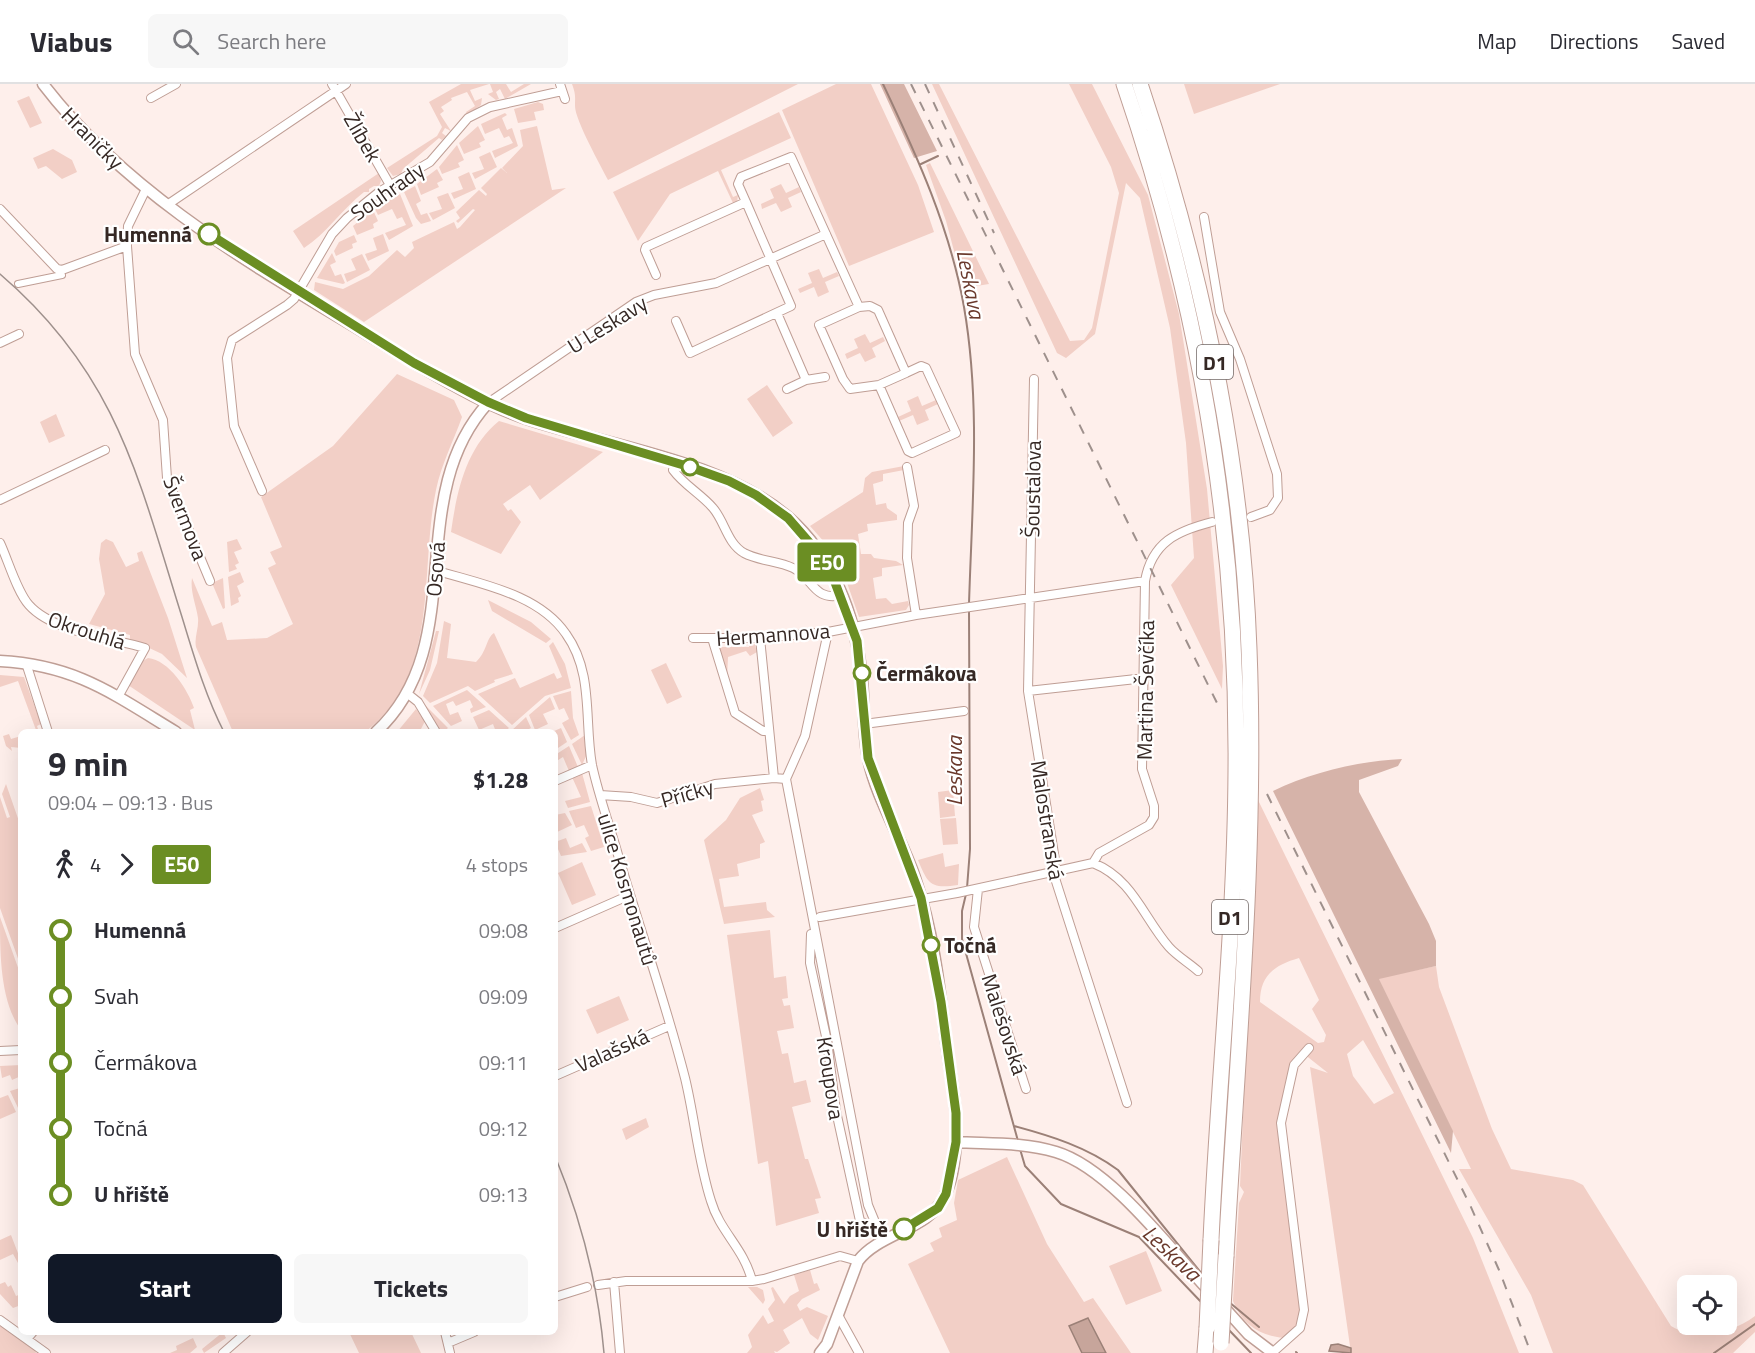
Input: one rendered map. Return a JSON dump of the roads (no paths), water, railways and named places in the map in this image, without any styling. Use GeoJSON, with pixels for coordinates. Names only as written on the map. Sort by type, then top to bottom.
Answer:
{"type":"FeatureCollection","features":[{"type":"Feature","properties":{"kind":"highway","name":"D1"},"geometry":{"type":"LineString","coordinates":[[1124,84],[1165,212],[1193,330],[1217,466],[1231,593],[1236,718],[1235,837],[1205,1353]]}},
{"type":"Feature","properties":{"kind":"highway","name":"D1"},"geometry":{"type":"LineString","coordinates":[[1140,84],[1179,210],[1208,328],[1229,448],[1245,588],[1249,647],[1251,799],[1220,1348]]}},
{"type":"Feature","properties":{"kind":"street","name":"Hraničky"},"geometry":{"type":"LineString","coordinates":[[43,84],[102,150],[167,205],[298,291],[446,382],[526,418],[675,462],[729,481],[763,499],[788,518],[828,564],[853,626],[861,672],[868,758],[921,898],[941,1002],[956,1113],[956,1142],[946,1194],[938,1208],[924,1219],[888,1237],[865,1252],[858,1261]]}},
{"type":"Feature","properties":{"kind":"street"},"geometry":{"type":"LineString","coordinates":[[151,98],[176,84]]}},
{"type":"Feature","properties":{"kind":"street"},"geometry":{"type":"LineString","coordinates":[[167,205],[333,87],[346,84]]}},
{"type":"Feature","properties":{"kind":"street","name":"Žlíbek"},"geometry":{"type":"LineString","coordinates":[[333,87],[390,185]]}},
{"type":"Feature","properties":{"kind":"street","name":"Souhrady"},"geometry":{"type":"LineString","coordinates":[[298,291],[332,234],[357,209],[390,185],[430,162],[468,118],[490,107],[562,91]]}},
{"type":"Feature","properties":{"kind":"street"},"geometry":{"type":"LineString","coordinates":[[806,380],[777,313],[791,306],[738,184],[741,177],[786,157],[791,157],[859,307]]}},
{"type":"Feature","properties":{"kind":"street","name":"Švermova"},"geometry":{"type":"LineString","coordinates":[[146,189],[128,226],[127,246],[137,361],[163,420],[167,478],[210,581]]}},
{"type":"Feature","properties":{"kind":"street","name":"U Leskavy"},"geometry":{"type":"LineString","coordinates":[[656,275],[646,247],[746,202]]}},
{"type":"Feature","properties":{"kind":"street"},"geometry":{"type":"LineString","coordinates":[[0,208],[57,269],[62,270],[127,246]]}},
{"type":"Feature","properties":{"kind":"street"},"geometry":{"type":"LineString","coordinates":[[1204,217],[1220,312],[1240,359],[1278,474],[1278,498],[1270,510],[1251,517]]}},
{"type":"Feature","properties":{"kind":"street","name":"U Leskavy"},"geometry":{"type":"LineString","coordinates":[[488,402],[636,302],[654,295],[716,283],[826,234]]}},
{"type":"Feature","properties":{"kind":"street"},"geometry":{"type":"LineString","coordinates":[[18,284],[62,275]]}},
{"type":"Feature","properties":{"kind":"street"},"geometry":{"type":"LineString","coordinates":[[262,491],[234,426],[227,358],[232,340],[287,305],[298,291]]}},
{"type":"Feature","properties":{"kind":"street"},"geometry":{"type":"LineString","coordinates":[[879,385],[908,451],[912,453],[956,433],[929,373],[921,366],[906,373],[879,385],[850,389],[843,379],[819,325],[859,307],[870,306],[879,310],[906,373]]}},
{"type":"Feature","properties":{"kind":"street","name":"U Leskavy"},"geometry":{"type":"LineString","coordinates":[[676,321],[690,352],[777,313]]}},
{"type":"Feature","properties":{"kind":"street"},"geometry":{"type":"LineString","coordinates":[[0,343],[19,334]]}},
{"type":"Feature","properties":{"kind":"street"},"geometry":{"type":"LineString","coordinates":[[787,389],[806,380],[825,377]]}},
{"type":"Feature","properties":{"kind":"street","name":"Šoustalova"},"geometry":{"type":"LineString","coordinates":[[1030,599],[1034,379]]}},
{"type":"Feature","properties":{"kind":"street","name":"Osová"},"geometry":{"type":"LineString","coordinates":[[379,729],[399,709],[408,694],[426,649],[438,522],[449,472],[475,419],[488,402]]}},
{"type":"Feature","properties":{"kind":"street"},"geometry":{"type":"LineString","coordinates":[[0,500],[105,450]]}},
{"type":"Feature","properties":{"kind":"street"},"geometry":{"type":"LineString","coordinates":[[675,462],[673,470],[713,508],[730,540],[744,553],[800,572],[815,591],[832,597],[842,595]]}},
{"type":"Feature","properties":{"kind":"street"},"geometry":{"type":"LineString","coordinates":[[907,467],[914,506],[908,523],[907,558],[916,615]]}},
{"type":"Feature","properties":{"kind":"street","name":"Martina Ševčíka"},"geometry":{"type":"LineString","coordinates":[[1093,863],[1099,853],[1149,825],[1154,817],[1154,806],[1142,769],[1145,581],[1148,564],[1155,552],[1182,529],[1212,522]]}},
{"type":"Feature","properties":{"kind":"street","name":"Okrouhlá"},"geometry":{"type":"LineString","coordinates":[[0,543],[27,604],[41,616],[84,632],[145,648],[118,697]]}},
{"type":"Feature","properties":{"kind":"street","name":"ulice Kosmonautů"},"geometry":{"type":"LineString","coordinates":[[435,570],[511,594],[539,607],[566,633],[580,660],[586,689],[592,765],[685,1079],[700,1168],[712,1205],[726,1233],[747,1261],[752,1281]]}},
{"type":"Feature","properties":{"kind":"street"},"geometry":{"type":"LineString","coordinates":[[853,626],[1145,581]]}},
{"type":"Feature","properties":{"kind":"street","name":"Malostranská"},"geometry":{"type":"LineString","coordinates":[[1030,599],[1028,691],[1055,860],[1053,872],[1126,1103]]}},
{"type":"Feature","properties":{"kind":"street","name":"Hermannova"},"geometry":{"type":"LineString","coordinates":[[693,638],[760,638],[828,632],[853,626]]}},
{"type":"Feature","properties":{"kind":"street"},"geometry":{"type":"LineString","coordinates":[[786,779],[805,736],[828,632]]}},
{"type":"Feature","properties":{"kind":"street"},"geometry":{"type":"LineString","coordinates":[[712,638],[735,713],[763,731],[768,731]]}},
{"type":"Feature","properties":{"kind":"street"},"geometry":{"type":"LineString","coordinates":[[760,638],[774,777]]}},
{"type":"Feature","properties":{"kind":"street"},"geometry":{"type":"LineString","coordinates":[[0,661],[60,669],[91,681],[171,729]]}},
{"type":"Feature","properties":{"kind":"street"},"geometry":{"type":"LineString","coordinates":[[26,663],[47,729]]}},
{"type":"Feature","properties":{"kind":"street"},"geometry":{"type":"LineString","coordinates":[[1028,691],[1145,678]]}},
{"type":"Feature","properties":{"kind":"street"},"geometry":{"type":"LineString","coordinates":[[408,694],[418,702],[434,729]]}},
{"type":"Feature","properties":{"kind":"street"},"geometry":{"type":"LineString","coordinates":[[864,724],[964,711]]}},
{"type":"Feature","properties":{"kind":"street"},"geometry":{"type":"LineString","coordinates":[[558,780],[592,765]]}},
{"type":"Feature","properties":{"kind":"street","name":"Příčky"},"geometry":{"type":"LineString","coordinates":[[600,795],[631,797],[657,803],[715,784],[774,777],[786,779]]}},
{"type":"Feature","properties":{"kind":"street","name":"Kroupova"},"geometry":{"type":"LineString","coordinates":[[786,779],[816,918],[866,1195],[874,1222],[888,1237]]}},
{"type":"Feature","properties":{"kind":"street"},"geometry":{"type":"LineString","coordinates":[[816,918],[961,892],[1093,863],[1110,869],[1123,882],[1170,949],[1198,971]]}},
{"type":"Feature","properties":{"kind":"street","name":"Malešovská"},"geometry":{"type":"LineString","coordinates":[[976,889],[974,927],[1026,1089]]}},
{"type":"Feature","properties":{"kind":"street"},"geometry":{"type":"LineString","coordinates":[[558,927],[630,895]]}},
{"type":"Feature","properties":{"kind":"street","name":"Kroupova"},"geometry":{"type":"LineString","coordinates":[[816,918],[810,963],[827,1041],[836,1112],[860,1221],[866,1224],[874,1222]]}},
{"type":"Feature","properties":{"kind":"street","name":"Valašská"},"geometry":{"type":"LineString","coordinates":[[558,1075],[669,1026]]}},
{"type":"Feature","properties":{"kind":"street"},"geometry":{"type":"LineString","coordinates":[[956,1142],[1008,1143],[1030,1146],[1058,1152],[1084,1164],[1111,1184],[1248,1334],[1273,1353],[1300,1329],[1304,1310],[1281,1123],[1294,1065],[1309,1048]]}},
{"type":"Feature","properties":{"kind":"street"},"geometry":{"type":"LineString","coordinates":[[0,1051],[18,1050]]}},
{"type":"Feature","properties":{"kind":"street"},"geometry":{"type":"LineString","coordinates":[[598,1285],[614,1282],[752,1281],[840,1256],[858,1261],[838,1315],[820,1353]]}},
{"type":"Feature","properties":{"kind":"street"},"geometry":{"type":"LineString","coordinates":[[614,1282],[620,1353]]}},
{"type":"Feature","properties":{"kind":"street"},"geometry":{"type":"LineString","coordinates":[[558,1296],[587,1287]]}},
{"type":"Feature","properties":{"kind":"street"},"geometry":{"type":"LineString","coordinates":[[838,1315],[859,1353]]}},
{"type":"Feature","properties":{"kind":"street"},"geometry":{"type":"LineString","coordinates":[[0,1320],[18,1333]]}},
{"type":"Feature","properties":{"kind":"street"},"geometry":{"type":"LineString","coordinates":[[20,1335],[46,1353]]}},
{"type":"Feature","properties":{"kind":"street"},"geometry":{"type":"LineString","coordinates":[[27,1340],[31,1335]]}},
{"type":"Feature","properties":{"kind":"street"},"geometry":{"type":"LineString","coordinates":[[223,1353],[244,1335]]}},
{"type":"Feature","properties":{"kind":"street"},"geometry":{"type":"LineString","coordinates":[[446,1335],[450,1353]]}},
{"type":"Feature","properties":{"kind":"street"},"geometry":{"type":"LineString","coordinates":[[448,1343],[467,1335]]}},
{"type":"Feature","properties":{"kind":"waterway","name":"Leskava"},"geometry":{"type":"LineString","coordinates":[[883,84],[931,193],[950,249],[964,307],[974,418],[969,604]]}},
{"type":"Feature","properties":{"kind":"waterway"},"geometry":{"type":"LineString","coordinates":[[921,164],[938,156]]}},
{"type":"Feature","properties":{"kind":"waterway","name":"Leskava"},"geometry":{"type":"LineString","coordinates":[[967,888],[970,849],[969,609]]}},
{"type":"Feature","properties":{"kind":"waterway","name":"Leskava"},"geometry":{"type":"LineString","coordinates":[[966,894],[962,911],[962,939],[1018,1141]]}},
{"type":"Feature","properties":{"kind":"waterway"},"geometry":{"type":"LineString","coordinates":[[1014,1126],[1055,1138],[1094,1155],[1118,1170],[1202,1274]]}},
{"type":"Feature","properties":{"kind":"waterway","name":"Leskava"},"geometry":{"type":"LineString","coordinates":[[1020,1149],[1025,1166],[1061,1204],[1139,1237],[1203,1304]]}},
{"type":"Feature","properties":{"kind":"waterway"},"geometry":{"type":"LineString","coordinates":[[1229,1302],[1259,1327]]}},
{"type":"Feature","properties":{"kind":"waterway"},"geometry":{"type":"LineString","coordinates":[[1714,1353],[1755,1324]]}},
{"type":"Feature","properties":{"kind":"waterway","name":"Leskava"},"geometry":{"type":"LineString","coordinates":[[1228,1329],[1251,1353]]}},
{"type":"Feature","properties":{"kind":"tram line"},"geometry":{"type":"LineString","coordinates":[[0,274],[40,312],[72,350],[118,430],[136,473],[200,675],[223,729]]}},
{"type":"Feature","properties":{"kind":"tram line"},"geometry":{"type":"LineString","coordinates":[[558,1164],[587,1252],[604,1353]]}},
{"type":"Feature","properties":{"kind":"railway"},"geometry":{"type":"LineString","coordinates":[[911,84],[1219,707]]}},
{"type":"Feature","properties":{"kind":"railway"},"geometry":{"type":"LineString","coordinates":[[925,84],[994,233]]}},
{"type":"Feature","properties":{"kind":"railway"},"geometry":{"type":"LineString","coordinates":[[1267,794],[1470,1205],[1499,1270],[1531,1353]]}},
{"type":"Feature","properties":{"kind":"place","name":"Humenná"},"geometry":{"type":"Point","coordinates":[209,234]}},
{"type":"Feature","properties":{"kind":"place","name":"Čermákova"},"geometry":{"type":"Point","coordinates":[862,673]}},
{"type":"Feature","properties":{"kind":"place","name":"Točná"},"geometry":{"type":"Point","coordinates":[931,945]}},
{"type":"Feature","properties":{"kind":"place","name":"U hřiště"},"geometry":{"type":"Point","coordinates":[904,1229]}}]}
